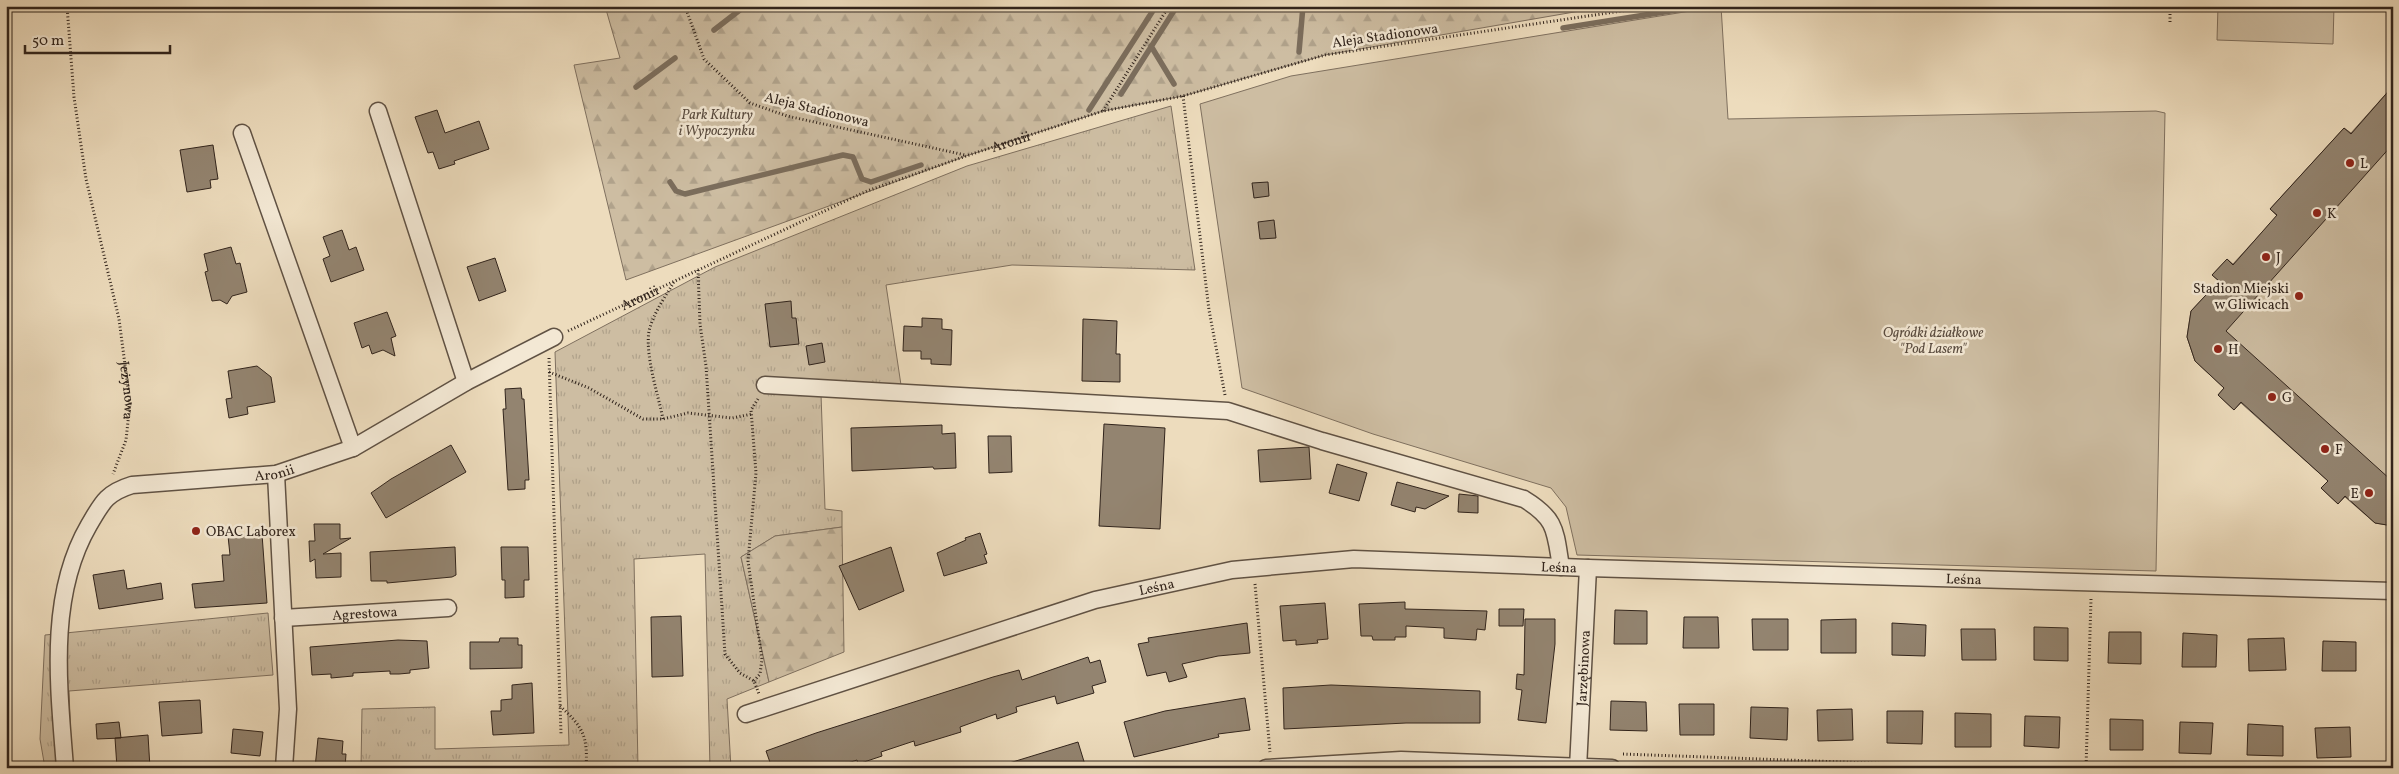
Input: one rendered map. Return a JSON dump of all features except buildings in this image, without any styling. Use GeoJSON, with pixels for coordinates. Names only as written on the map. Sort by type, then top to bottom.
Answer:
{"type":"FeatureCollection","features":[{"type":"Feature","properties":{"kind":"street"},"geometry":{"type":"LineString","coordinates":[[378,111],[466,382]]}},
{"type":"Feature","properties":{"kind":"street"},"geometry":{"type":"LineString","coordinates":[[242,133],[353,448]]}},
{"type":"Feature","properties":{"kind":"street","name":"Aronii"},"geometry":{"type":"LineString","coordinates":[[103,501],[115,491],[132,485],[276,474],[353,448],[466,382],[551,339]]}},
{"type":"Feature","properties":{"kind":"street"},"geometry":{"type":"LineString","coordinates":[[766,385],[1228,411],[1322,442],[1524,499],[1543,511],[1555,529],[1561,567]]}},
{"type":"Feature","properties":{"kind":"street"},"geometry":{"type":"LineString","coordinates":[[276,474],[288,709],[284,768]]}},
{"type":"Feature","properties":{"kind":"street"},"geometry":{"type":"LineString","coordinates":[[64,768],[58,658],[65,587],[79,542],[103,501]]}},
{"type":"Feature","properties":{"kind":"street","name":"Leśna"},"geometry":{"type":"LineString","coordinates":[[746,714],[1095,600],[1232,570],[1354,558],[1588,568],[2393,591]]}},
{"type":"Feature","properties":{"kind":"street","name":"Jarzębinowa"},"geometry":{"type":"LineString","coordinates":[[1578,767],[1588,568]]}},
{"type":"Feature","properties":{"kind":"street","name":"Agrestowa"},"geometry":{"type":"LineString","coordinates":[[283,618],[448,608]]}},
{"type":"Feature","properties":{"kind":"street"},"geometry":{"type":"LineString","coordinates":[[1266,768],[1400,764],[1612,768]]}},
{"type":"Feature","properties":{"kind":"path","name":"Jeżynowa"},"geometry":{"type":"LineString","coordinates":[[67,6],[74,97],[86,179],[119,319],[130,403],[126,440],[103,501]]}},
{"type":"Feature","properties":{"kind":"path","name":"Aleja Stadionowa"},"geometry":{"type":"LineString","coordinates":[[686,6],[704,59],[750,103],[787,116],[966,156]]}},
{"type":"Feature","properties":{"kind":"path"},"geometry":{"type":"LineString","coordinates":[[1103,111],[1170,6]]}},
{"type":"Feature","properties":{"kind":"path","name":"Aleja Stadionowa"},"geometry":{"type":"LineString","coordinates":[[1183,96],[1325,55],[1655,6]]}},
{"type":"Feature","properties":{"kind":"path"},"geometry":{"type":"LineString","coordinates":[[2170,6],[2170,22]]}},
{"type":"Feature","properties":{"kind":"path","name":"Aronii"},"geometry":{"type":"LineString","coordinates":[[551,339],[867,191],[1103,111],[1183,96]]}},
{"type":"Feature","properties":{"kind":"path"},"geometry":{"type":"LineString","coordinates":[[1183,96],[1209,310],[1228,411]]}},
{"type":"Feature","properties":{"kind":"path"},"geometry":{"type":"LineString","coordinates":[[549,372],[589,388],[643,418],[663,419],[688,413],[709,414],[732,418],[752,412],[756,473],[748,561],[762,659],[760,674],[754,681],[740,673],[726,654],[709,414],[700,324],[698,270]]}},
{"type":"Feature","properties":{"kind":"path"},"geometry":{"type":"LineString","coordinates":[[663,419],[649,350],[649,331],[654,317],[674,282]]}},
{"type":"Feature","properties":{"kind":"path"},"geometry":{"type":"LineString","coordinates":[[551,339],[549,372],[562,734]]}},
{"type":"Feature","properties":{"kind":"path"},"geometry":{"type":"LineString","coordinates":[[1254,568],[1272,768]]}},
{"type":"Feature","properties":{"kind":"path"},"geometry":{"type":"LineString","coordinates":[[2086,768],[2091,581]]}},
{"type":"Feature","properties":{"kind":"path"},"geometry":{"type":"LineString","coordinates":[[560,706],[579,723],[584,734],[586,768]]}},
{"type":"Feature","properties":{"kind":"path"},"geometry":{"type":"LineString","coordinates":[[1620,753],[2005,768]]}},
{"type":"Feature","properties":{"kind":"green space","name":"Park Kultury i Wypoczynku"},"geometry":{"type":"Polygon","coordinates":[[[605,6],[1609,6],[1325,55],[1183,96],[1103,111],[966,156],[626,280],[574,65],[620,58],[605,6]]]}},
{"type":"Feature","properties":{"kind":"green space","name":"Ogródki działkowe \"Pod Lasem\""},"geometry":{"type":"Polygon","coordinates":[[[1721,6],[1728,119],[2156,111],[2165,113],[2156,571],[1577,555],[1566,507],[1551,488],[1373,434],[1242,388],[1200,104],[1291,76],[1721,6]]]}},
{"type":"Feature","properties":{"kind":"green space"},"geometry":{"type":"Polygon","coordinates":[[[2218,6],[2334,6],[2333,44],[2217,40],[2218,6]]]}},
{"type":"Feature","properties":{"kind":"green space","name":"Stadion Miejski w Gliwicach"},"geometry":{"type":"Polygon","coordinates":[[[2393,86],[2393,526],[2375,523],[2345,497],[2338,504],[2321,488],[2328,481],[2241,403],[2234,410],[2218,395],[2224,388],[2195,361],[2187,337],[2191,311],[2219,281],[2212,275],[2227,259],[2233,264],[2277,216],[2270,209],[2344,128],[2351,133],[2393,86]]]}},
{"type":"Feature","properties":{"kind":"green space"},"geometry":{"type":"Polygon","coordinates":[[[1171,106],[1195,270],[1012,265],[886,285],[901,385],[821,394],[825,509],[842,511],[842,527],[775,536],[741,557],[769,682],[727,699],[731,768],[710,768],[705,554],[634,559],[638,768],[361,768],[362,709],[435,707],[435,749],[569,745],[555,352],[715,267],[967,166],[1171,106]]]}},
{"type":"Feature","properties":{"kind":"green space"},"geometry":{"type":"Polygon","coordinates":[[[842,527],[844,652],[769,682],[741,557],[775,536],[842,527]]]}},
{"type":"Feature","properties":{"kind":"green space"},"geometry":{"type":"Polygon","coordinates":[[[268,613],[273,675],[69,691],[72,768],[45,768],[40,739],[45,635],[268,613]]]}},
{"type":"Feature","properties":{"kind":"waterway"},"geometry":{"type":"LineString","coordinates":[[714,30],[745,6]]}},
{"type":"Feature","properties":{"kind":"waterway"},"geometry":{"type":"LineString","coordinates":[[1089,110],[1156,6]]}},
{"type":"Feature","properties":{"kind":"waterway"},"geometry":{"type":"LineString","coordinates":[[1121,94],[1177,6]]}},
{"type":"Feature","properties":{"kind":"waterway"},"geometry":{"type":"LineString","coordinates":[[1299,52],[1303,6]]}},
{"type":"Feature","properties":{"kind":"waterway"},"geometry":{"type":"LineString","coordinates":[[1563,28],[1702,6]]}},
{"type":"Feature","properties":{"kind":"waterway"},"geometry":{"type":"LineString","coordinates":[[1151,46],[1174,84]]}},
{"type":"Feature","properties":{"kind":"waterway"},"geometry":{"type":"LineString","coordinates":[[636,87],[675,58]]}},
{"type":"Feature","properties":{"kind":"waterway"},"geometry":{"type":"LineString","coordinates":[[670,182],[676,191],[685,194],[843,155],[853,157],[862,179],[871,182],[921,165]]}},
{"type":"Feature","properties":{"kind":"place","name":"L"},"geometry":{"type":"Point","coordinates":[2350,163]}},
{"type":"Feature","properties":{"kind":"place","name":"K"},"geometry":{"type":"Point","coordinates":[2317,213]}},
{"type":"Feature","properties":{"kind":"place","name":"J"},"geometry":{"type":"Point","coordinates":[2266,257]}},
{"type":"Feature","properties":{"kind":"place","name":"Stadion Miejski w Gliwicach"},"geometry":{"type":"Point","coordinates":[2299,296]}},
{"type":"Feature","properties":{"kind":"place","name":"H"},"geometry":{"type":"Point","coordinates":[2218,349]}},
{"type":"Feature","properties":{"kind":"place","name":"G"},"geometry":{"type":"Point","coordinates":[2272,397]}},
{"type":"Feature","properties":{"kind":"place","name":"F"},"geometry":{"type":"Point","coordinates":[2325,449]}},
{"type":"Feature","properties":{"kind":"place","name":"E"},"geometry":{"type":"Point","coordinates":[2369,493]}},
{"type":"Feature","properties":{"kind":"place","name":"OBAC Laborex"},"geometry":{"type":"Point","coordinates":[196,531]}}]}
